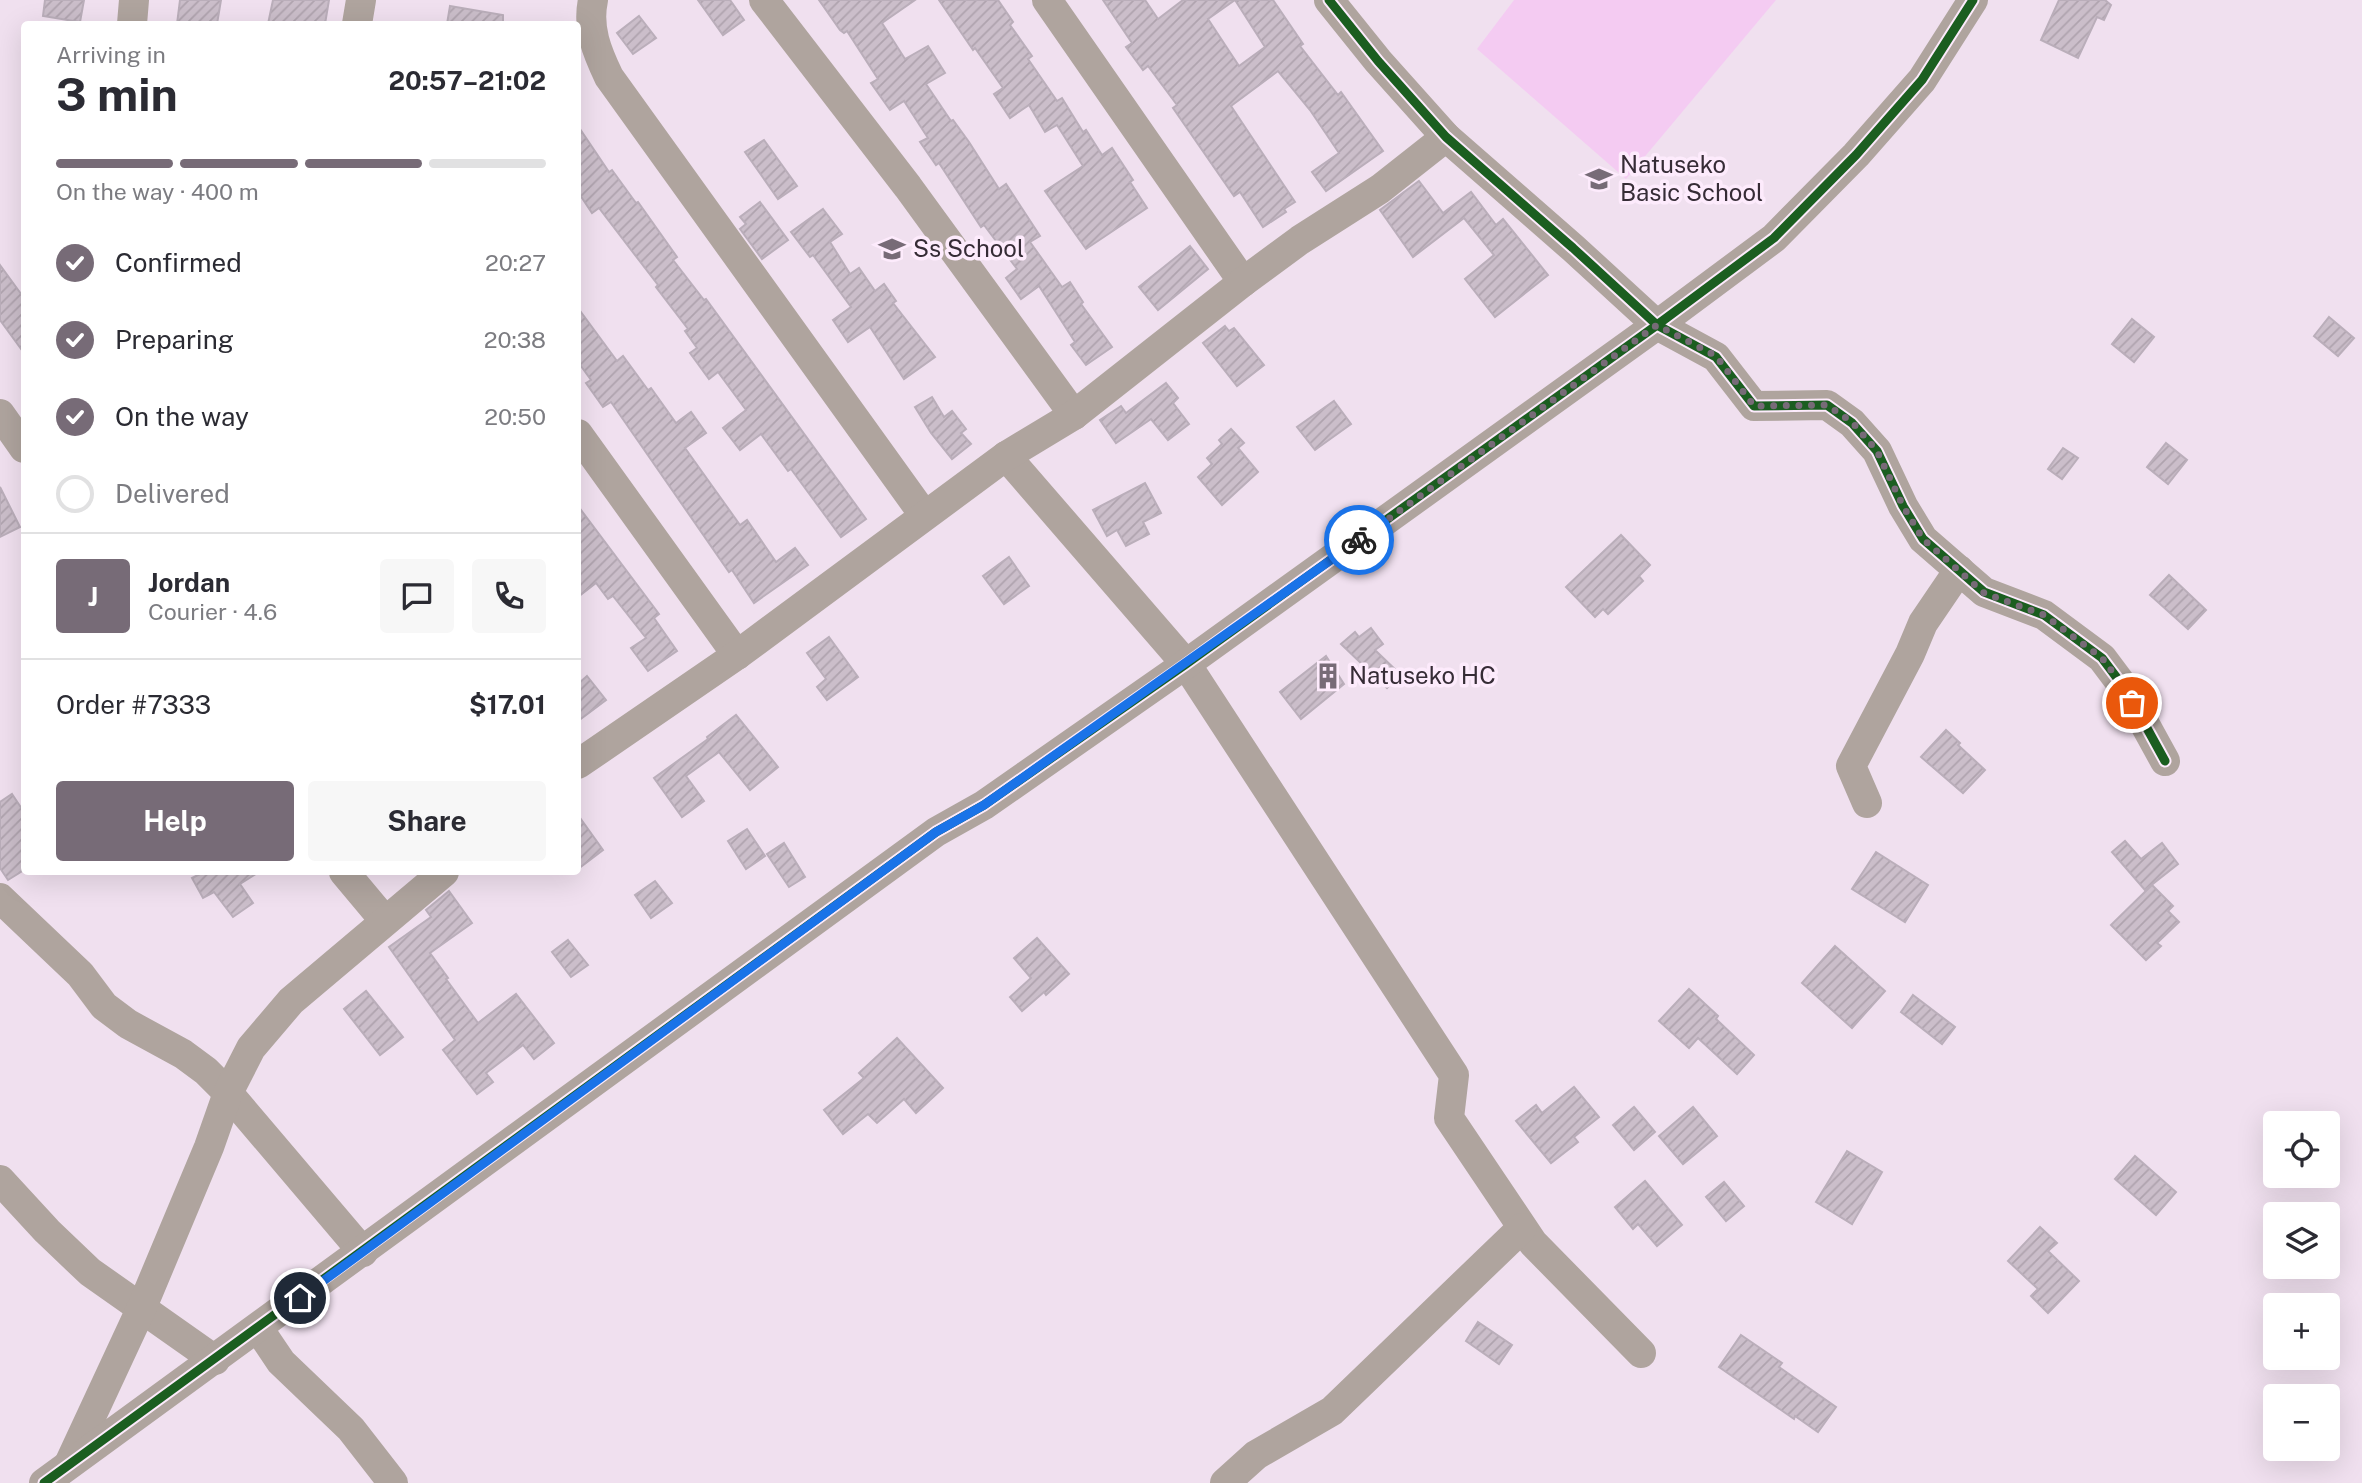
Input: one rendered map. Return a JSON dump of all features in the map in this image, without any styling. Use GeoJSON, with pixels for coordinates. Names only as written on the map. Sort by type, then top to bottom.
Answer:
{"type":"FeatureCollection","features":[{"type":"Feature","properties":{"kind":"street"},"geometry":{"type":"LineString","coordinates":[[132,21],[134,0]]}},
{"type":"Feature","properties":{"kind":"street"},"geometry":{"type":"LineString","coordinates":[[358,21],[361,0]]}},
{"type":"Feature","properties":{"kind":"street"},"geometry":{"type":"LineString","coordinates":[[593,0],[591,10],[594,44],[608,77],[924,515]]}},
{"type":"Feature","properties":{"kind":"street"},"geometry":{"type":"LineString","coordinates":[[764,0],[908,187],[1074,415]]}},
{"type":"Feature","properties":{"kind":"street"},"geometry":{"type":"LineString","coordinates":[[1047,0],[1243,282]]}},
{"type":"Feature","properties":{"kind":"street"},"geometry":{"type":"LineString","coordinates":[[1329,0],[1378,61],[1446,137],[1657,325],[1716,356],[1754,406],[1827,405],[1852,422],[1877,451],[1903,506],[1923,539],[1984,593],[2044,615],[2102,658],[2126,690],[2165,761]]}},
{"type":"Feature","properties":{"kind":"street"},"geometry":{"type":"LineString","coordinates":[[44,1483],[936,832],[984,805],[1186,664],[1657,325],[1774,237],[1856,155],[1922,80],[1973,0]]}},
{"type":"Feature","properties":{"kind":"street"},"geometry":{"type":"LineString","coordinates":[[581,762],[737,655],[1006,456],[1074,415],[1243,282],[1300,240],[1380,189],[1446,137]]}},
{"type":"Feature","properties":{"kind":"street"},"geometry":{"type":"LineString","coordinates":[[0,414],[21,444]]}},
{"type":"Feature","properties":{"kind":"street"},"geometry":{"type":"LineString","coordinates":[[581,438],[737,655]]}},
{"type":"Feature","properties":{"kind":"street"},"geometry":{"type":"LineString","coordinates":[[1006,456],[1186,664],[1454,1074],[1450,1118],[1522,1228],[1533,1243],[1641,1353]]}},
{"type":"Feature","properties":{"kind":"street"},"geometry":{"type":"LineString","coordinates":[[1867,803],[1851,766],[1910,654],[1923,623],[1959,570]]}},
{"type":"Feature","properties":{"kind":"street"},"geometry":{"type":"LineString","coordinates":[[347,875],[385,921]]}},
{"type":"Feature","properties":{"kind":"street"},"geometry":{"type":"LineString","coordinates":[[68,1465],[142,1307],[209,1147],[228,1093],[251,1048],[291,1001],[440,875]]}},
{"type":"Feature","properties":{"kind":"street"},"geometry":{"type":"LineString","coordinates":[[0,898],[80,974],[104,1006],[128,1024],[183,1054],[206,1071],[228,1093],[363,1252]]}},
{"type":"Feature","properties":{"kind":"street"},"geometry":{"type":"LineString","coordinates":[[0,1180],[90,1272],[215,1360]]}},
{"type":"Feature","properties":{"kind":"street"},"geometry":{"type":"LineString","coordinates":[[1225,1483],[1256,1455],[1332,1411],[1522,1228]]}},
{"type":"Feature","properties":{"kind":"street"},"geometry":{"type":"LineString","coordinates":[[258,1328],[281,1362],[351,1429],[393,1483]]}},
{"type":"Feature","properties":{"kind":"shaded area"},"geometry":{"type":"Polygon","coordinates":[[[1514,0],[1776,0],[1626,179],[1477,49],[1514,0]]]}},
{"type":"Feature","properties":{"kind":"building"},"geometry":{"type":"Polygon","coordinates":[[[45,0],[84,0],[80,21],[43,16],[45,0]]]}},
{"type":"Feature","properties":{"kind":"building"},"geometry":{"type":"Polygon","coordinates":[[[180,0],[221,0],[218,21],[177,21],[180,0]]]}},
{"type":"Feature","properties":{"kind":"building"},"geometry":{"type":"Polygon","coordinates":[[[273,0],[329,0],[326,21],[269,21],[273,0]]]}},
{"type":"Feature","properties":{"kind":"building"},"geometry":{"type":"Polygon","coordinates":[[[698,0],[730,0],[744,20],[723,35],[698,0]]]}},
{"type":"Feature","properties":{"kind":"building"},"geometry":{"type":"Polygon","coordinates":[[[819,0],[915,0],[882,23],[905,59],[928,46],[945,73],[926,84],[969,142],[999,189],[1006,184],[1040,236],[1030,242],[1062,287],[1070,282],[1083,302],[1081,304],[1112,347],[1086,365],[1071,345],[1075,342],[1039,286],[1021,299],[1006,278],[1017,269],[984,225],[981,227],[939,163],[936,165],[920,142],[928,138],[904,101],[890,110],[871,83],[878,79],[847,31],[844,33],[840,30],[819,0]]]}},
{"type":"Feature","properties":{"kind":"building"},"geometry":{"type":"Polygon","coordinates":[[[939,0],[998,0],[1013,22],[1010,25],[1032,56],[1028,59],[1057,101],[1062,98],[1083,132],[1086,130],[1102,155],[1112,148],[1147,208],[1086,249],[1045,191],[1083,166],[1057,125],[1045,132],[1029,105],[1010,118],[994,94],[1003,88],[939,0]]]}},
{"type":"Feature","properties":{"kind":"building"},"geometry":{"type":"Polygon","coordinates":[[[1103,0],[1145,0],[1158,19],[1183,0],[1235,0],[1273,0],[1303,44],[1300,46],[1338,95],[1341,92],[1383,151],[1326,191],[1312,172],[1339,153],[1310,110],[1278,71],[1231,106],[1295,202],[1284,209],[1286,212],[1263,227],[1240,192],[1234,196],[1173,108],[1177,105],[1148,66],[1143,70],[1126,47],[1132,43],[1103,0]],[[1235,0],[1208,19],[1239,66],[1265,47],[1235,0]]]}},
{"type":"Feature","properties":{"kind":"building"},"geometry":{"type":"Polygon","coordinates":[[[2059,0],[2105,0],[2111,5],[2104,20],[2097,17],[2078,58],[2041,40],[2059,0]]]}},
{"type":"Feature","properties":{"kind":"building"},"geometry":{"type":"Polygon","coordinates":[[[450,6],[503,15],[503,21],[448,21],[450,6]]]}},
{"type":"Feature","properties":{"kind":"building"},"geometry":{"type":"Polygon","coordinates":[[[639,16],[656,38],[633,54],[617,33],[639,16]]]}},
{"type":"Feature","properties":{"kind":"building"},"geometry":{"type":"Polygon","coordinates":[[[581,130],[609,172],[612,170],[636,203],[638,202],[677,257],[673,260],[704,300],[706,299],[866,519],[841,537],[791,469],[788,471],[761,434],[740,450],[723,428],[746,410],[718,372],[709,379],[690,353],[697,348],[685,331],[688,329],[656,287],[658,285],[599,208],[592,213],[581,196],[581,130]]]}},
{"type":"Feature","properties":{"kind":"building"},"geometry":{"type":"Polygon","coordinates":[[[764,140],[797,186],[778,199],[745,152],[764,140]]]}},
{"type":"Feature","properties":{"kind":"building"},"geometry":{"type":"Polygon","coordinates":[[[1419,181],[1443,213],[1471,192],[1496,225],[1503,219],[1548,275],[1495,317],[1465,279],[1494,255],[1464,218],[1413,257],[1380,210],[1419,181]]]}},
{"type":"Feature","properties":{"kind":"building"},"geometry":{"type":"Polygon","coordinates":[[[760,202],[788,240],[762,259],[740,229],[746,224],[740,217],[760,202]]]}},
{"type":"Feature","properties":{"kind":"building"},"geometry":{"type":"Polygon","coordinates":[[[823,209],[842,234],[830,242],[850,274],[859,268],[875,291],[884,284],[896,301],[893,303],[935,357],[904,379],[870,327],[848,342],[833,320],[851,307],[813,255],[810,257],[791,232],[823,209]]]}},
{"type":"Feature","properties":{"kind":"building"},"geometry":{"type":"Polygon","coordinates":[[[1190,246],[1208,269],[1158,310],[1139,287],[1190,246]]]}},
{"type":"Feature","properties":{"kind":"building"},"geometry":{"type":"Polygon","coordinates":[[[0,265],[21,294],[21,349],[0,320],[0,265]]]}},
{"type":"Feature","properties":{"kind":"building"},"geometry":{"type":"Polygon","coordinates":[[[581,312],[617,361],[623,356],[648,390],[651,388],[676,423],[691,412],[706,433],[685,448],[740,525],[747,520],[776,562],[795,548],[808,565],[754,603],[732,570],[729,572],[611,402],[603,407],[586,383],[591,380],[581,366],[581,312]]]}},
{"type":"Feature","properties":{"kind":"building"},"geometry":{"type":"Polygon","coordinates":[[[2329,317],[2354,338],[2338,356],[2314,336],[2329,317]]]}},
{"type":"Feature","properties":{"kind":"building"},"geometry":{"type":"Polygon","coordinates":[[[2132,319],[2154,337],[2134,362],[2112,344],[2132,319]]]}},
{"type":"Feature","properties":{"kind":"building"},"geometry":{"type":"Polygon","coordinates":[[[1225,326],[1229,331],[1234,328],[1264,365],[1237,386],[1203,343],[1225,326]]]}},
{"type":"Feature","properties":{"kind":"building"},"geometry":{"type":"Polygon","coordinates":[[[1166,383],[1178,398],[1173,403],[1189,424],[1168,440],[1151,419],[1116,443],[1100,420],[1121,406],[1126,413],[1166,383]]]}},
{"type":"Feature","properties":{"kind":"building"},"geometry":{"type":"Polygon","coordinates":[[[932,397],[944,417],[952,411],[966,429],[961,433],[971,444],[952,459],[915,407],[932,397]]]}},
{"type":"Feature","properties":{"kind":"building"},"geometry":{"type":"Polygon","coordinates":[[[1334,401],[1351,424],[1315,450],[1297,427],[1334,401]]]}},
{"type":"Feature","properties":{"kind":"building"},"geometry":{"type":"Polygon","coordinates":[[[1231,429],[1244,443],[1238,448],[1258,472],[1222,505],[1198,477],[1212,464],[1207,458],[1222,444],[1219,440],[1231,429]]]}},
{"type":"Feature","properties":{"kind":"building"},"geometry":{"type":"Polygon","coordinates":[[[2166,443],[2187,460],[2168,484],[2147,467],[2166,443]]]}},
{"type":"Feature","properties":{"kind":"building"},"geometry":{"type":"Polygon","coordinates":[[[2063,448],[2078,458],[2062,479],[2048,469],[2063,448]]]}},
{"type":"Feature","properties":{"kind":"building"},"geometry":{"type":"Polygon","coordinates":[[[1145,483],[1161,513],[1143,522],[1149,534],[1126,546],[1117,530],[1107,536],[1093,510],[1145,483]]]}},
{"type":"Feature","properties":{"kind":"building"},"geometry":{"type":"Polygon","coordinates":[[[0,487],[20,527],[0,537],[0,487]]]}},
{"type":"Feature","properties":{"kind":"building"},"geometry":{"type":"Polygon","coordinates":[[[581,510],[659,614],[654,618],[677,651],[648,671],[631,648],[646,638],[613,596],[608,599],[596,583],[581,595],[581,510]]]}},
{"type":"Feature","properties":{"kind":"building"},"geometry":{"type":"Polygon","coordinates":[[[1621,535],[1650,565],[1639,576],[1643,581],[1608,614],[1603,609],[1595,617],[1566,587],[1621,535]]]}},
{"type":"Feature","properties":{"kind":"building"},"geometry":{"type":"Polygon","coordinates":[[[1009,557],[1029,586],[1004,604],[983,576],[1009,557]]]}},
{"type":"Feature","properties":{"kind":"building"},"geometry":{"type":"Polygon","coordinates":[[[2169,575],[2206,610],[2188,629],[2150,595],[2169,575]]]}},
{"type":"Feature","properties":{"kind":"building"},"geometry":{"type":"Polygon","coordinates":[[[1371,628],[1383,644],[1375,650],[1400,674],[1387,688],[1341,644],[1355,632],[1359,637],[1371,628]]]}},
{"type":"Feature","properties":{"kind":"building"},"geometry":{"type":"Polygon","coordinates":[[[829,637],[858,677],[827,700],[817,687],[826,679],[807,653],[829,637]]]}},
{"type":"Feature","properties":{"kind":"building"},"geometry":{"type":"Polygon","coordinates":[[[1326,656],[1344,684],[1301,719],[1280,692],[1326,656]]]}},
{"type":"Feature","properties":{"kind":"building"},"geometry":{"type":"Polygon","coordinates":[[[587,676],[606,700],[581,719],[581,681],[587,676]]]}},
{"type":"Feature","properties":{"kind":"building"},"geometry":{"type":"Polygon","coordinates":[[[736,715],[778,767],[750,790],[719,752],[686,776],[704,801],[682,817],[654,778],[736,715]]]}},
{"type":"Feature","properties":{"kind":"building"},"geometry":{"type":"Polygon","coordinates":[[[1946,730],[1985,770],[1963,793],[1921,757],[1946,730]]]}},
{"type":"Feature","properties":{"kind":"building"},"geometry":{"type":"Polygon","coordinates":[[[12,794],[21,808],[21,872],[8,880],[0,868],[0,802],[12,794]]]}},
{"type":"Feature","properties":{"kind":"building"},"geometry":{"type":"Polygon","coordinates":[[[581,819],[603,850],[581,867],[581,819]]]}},
{"type":"Feature","properties":{"kind":"building"},"geometry":{"type":"Polygon","coordinates":[[[747,829],[765,856],[746,869],[728,841],[747,829]]]}},
{"type":"Feature","properties":{"kind":"building"},"geometry":{"type":"Polygon","coordinates":[[[2125,841],[2141,859],[2162,843],[2178,864],[2145,890],[2112,852],[2125,841]]]}},
{"type":"Feature","properties":{"kind":"building"},"geometry":{"type":"Polygon","coordinates":[[[784,843],[805,877],[789,887],[767,854],[784,843]]]}},
{"type":"Feature","properties":{"kind":"building"},"geometry":{"type":"Polygon","coordinates":[[[1876,852],[1928,885],[1905,922],[1852,889],[1876,852]]]}},
{"type":"Feature","properties":{"kind":"building"},"geometry":{"type":"Polygon","coordinates":[[[198,875],[254,875],[240,884],[253,903],[233,917],[214,892],[203,898],[192,878],[198,875]]]}},
{"type":"Feature","properties":{"kind":"building"},"geometry":{"type":"Polygon","coordinates":[[[655,881],[672,903],[651,918],[635,895],[655,881]]]}},
{"type":"Feature","properties":{"kind":"building"},"geometry":{"type":"Polygon","coordinates":[[[2152,885],[2173,906],[2168,911],[2179,922],[2157,943],[2161,946],[2146,960],[2111,925],[2152,885]]]}},
{"type":"Feature","properties":{"kind":"building"},"geometry":{"type":"Polygon","coordinates":[[[449,891],[472,923],[430,953],[448,978],[446,979],[478,1023],[516,994],[554,1043],[534,1059],[523,1045],[486,1073],[493,1082],[477,1094],[443,1050],[455,1040],[389,947],[431,917],[426,910],[449,891]]]}},
{"type":"Feature","properties":{"kind":"building"},"geometry":{"type":"Polygon","coordinates":[[[1037,938],[1069,974],[1046,995],[1044,992],[1022,1011],[1010,997],[1031,978],[1014,958],[1037,938]]]}},
{"type":"Feature","properties":{"kind":"building"},"geometry":{"type":"Polygon","coordinates":[[[568,940],[588,965],[571,977],[552,952],[568,940]]]}},
{"type":"Feature","properties":{"kind":"building"},"geometry":{"type":"Polygon","coordinates":[[[1835,946],[1885,991],[1852,1028],[1802,983],[1835,946]]]}},
{"type":"Feature","properties":{"kind":"building"},"geometry":{"type":"Polygon","coordinates":[[[1689,989],[1754,1055],[1737,1074],[1698,1038],[1689,1048],[1659,1021],[1689,989]]]}},
{"type":"Feature","properties":{"kind":"building"},"geometry":{"type":"Polygon","coordinates":[[[366,991],[403,1037],[380,1055],[344,1009],[366,991]]]}},
{"type":"Feature","properties":{"kind":"building"},"geometry":{"type":"Polygon","coordinates":[[[1913,995],[1955,1027],[1942,1044],[1901,1012],[1913,995]]]}},
{"type":"Feature","properties":{"kind":"building"},"geometry":{"type":"Polygon","coordinates":[[[897,1038],[943,1088],[916,1113],[904,1099],[877,1123],[868,1114],[843,1134],[824,1110],[864,1078],[859,1073],[897,1038]]]}},
{"type":"Feature","properties":{"kind":"building"},"geometry":{"type":"Polygon","coordinates":[[[1574,1087],[1599,1117],[1574,1137],[1578,1142],[1551,1163],[1516,1121],[1536,1105],[1542,1113],[1574,1087]]]}},
{"type":"Feature","properties":{"kind":"building"},"geometry":{"type":"Polygon","coordinates":[[[1634,1107],[1655,1132],[1634,1150],[1613,1125],[1634,1107]]]}},
{"type":"Feature","properties":{"kind":"building"},"geometry":{"type":"Polygon","coordinates":[[[1693,1107],[1717,1136],[1683,1164],[1659,1136],[1693,1107]]]}},
{"type":"Feature","properties":{"kind":"building"},"geometry":{"type":"Polygon","coordinates":[[[1847,1151],[1882,1172],[1852,1224],[1816,1202],[1847,1151]]]}},
{"type":"Feature","properties":{"kind":"building"},"geometry":{"type":"Polygon","coordinates":[[[2135,1156],[2176,1192],[2156,1215],[2115,1179],[2135,1156]]]}},
{"type":"Feature","properties":{"kind":"building"},"geometry":{"type":"Polygon","coordinates":[[[1645,1181],[1682,1225],[1657,1246],[1638,1224],[1633,1229],[1615,1207],[1645,1181]]]}},
{"type":"Feature","properties":{"kind":"building"},"geometry":{"type":"Polygon","coordinates":[[[1724,1182],[1744,1206],[1726,1221],[1706,1197],[1724,1182]]]}},
{"type":"Feature","properties":{"kind":"building"},"geometry":{"type":"Polygon","coordinates":[[[2040,1227],[2057,1243],[2048,1251],[2079,1281],[2048,1313],[2031,1296],[2038,1289],[2008,1261],[2040,1227]]]}},
{"type":"Feature","properties":{"kind":"building"},"geometry":{"type":"Polygon","coordinates":[[[1478,1322],[1512,1345],[1499,1364],[1466,1341],[1478,1322]]]}},
{"type":"Feature","properties":{"kind":"building"},"geometry":{"type":"Polygon","coordinates":[[[1741,1335],[1782,1363],[1779,1367],[1836,1407],[1818,1432],[1795,1416],[1794,1419],[1719,1367],[1741,1335]]]}},
{"type":"Feature","properties":{"kind":"cycle path"},"geometry":{"type":"LineString","coordinates":[[1329,0],[1378,61],[1446,137],[1657,325],[1716,357],[1754,406],[1827,405],[1852,423],[1877,451],[1903,506],[1923,539],[1984,592],[2044,615],[2102,658],[2126,690],[2165,761]]}},
{"type":"Feature","properties":{"kind":"cycle path"},"geometry":{"type":"LineString","coordinates":[[44,1483],[936,832],[984,805],[1186,664],[1774,238],[1856,155],[1922,80],[1973,0]]}},
{"type":"Feature","properties":{"kind":"way so far"},"geometry":{"type":"LineString","coordinates":[[1359,540],[1657,325],[1716,356],[1754,406],[1827,405],[1852,422],[1877,451],[1903,506],[1923,539],[1984,593],[2044,615],[2102,658],[2126,690],[2132,703]]}},
{"type":"Feature","properties":{"kind":"place","name":"Natuseko Basic School"},"geometry":{"type":"Point","coordinates":[1599,179]}},
{"type":"Feature","properties":{"kind":"place","name":"Ss School"},"geometry":{"type":"Point","coordinates":[892,249]}},
{"type":"Feature","properties":{"kind":"place","name":"Natuseko HC"},"geometry":{"type":"Point","coordinates":[1328,676]}},
{"type":"Feature","properties":{"kind":"route"},"geometry":{"type":"LineString","coordinates":[[300,1298],[936,832],[984,805],[1359,540]]}}]}
